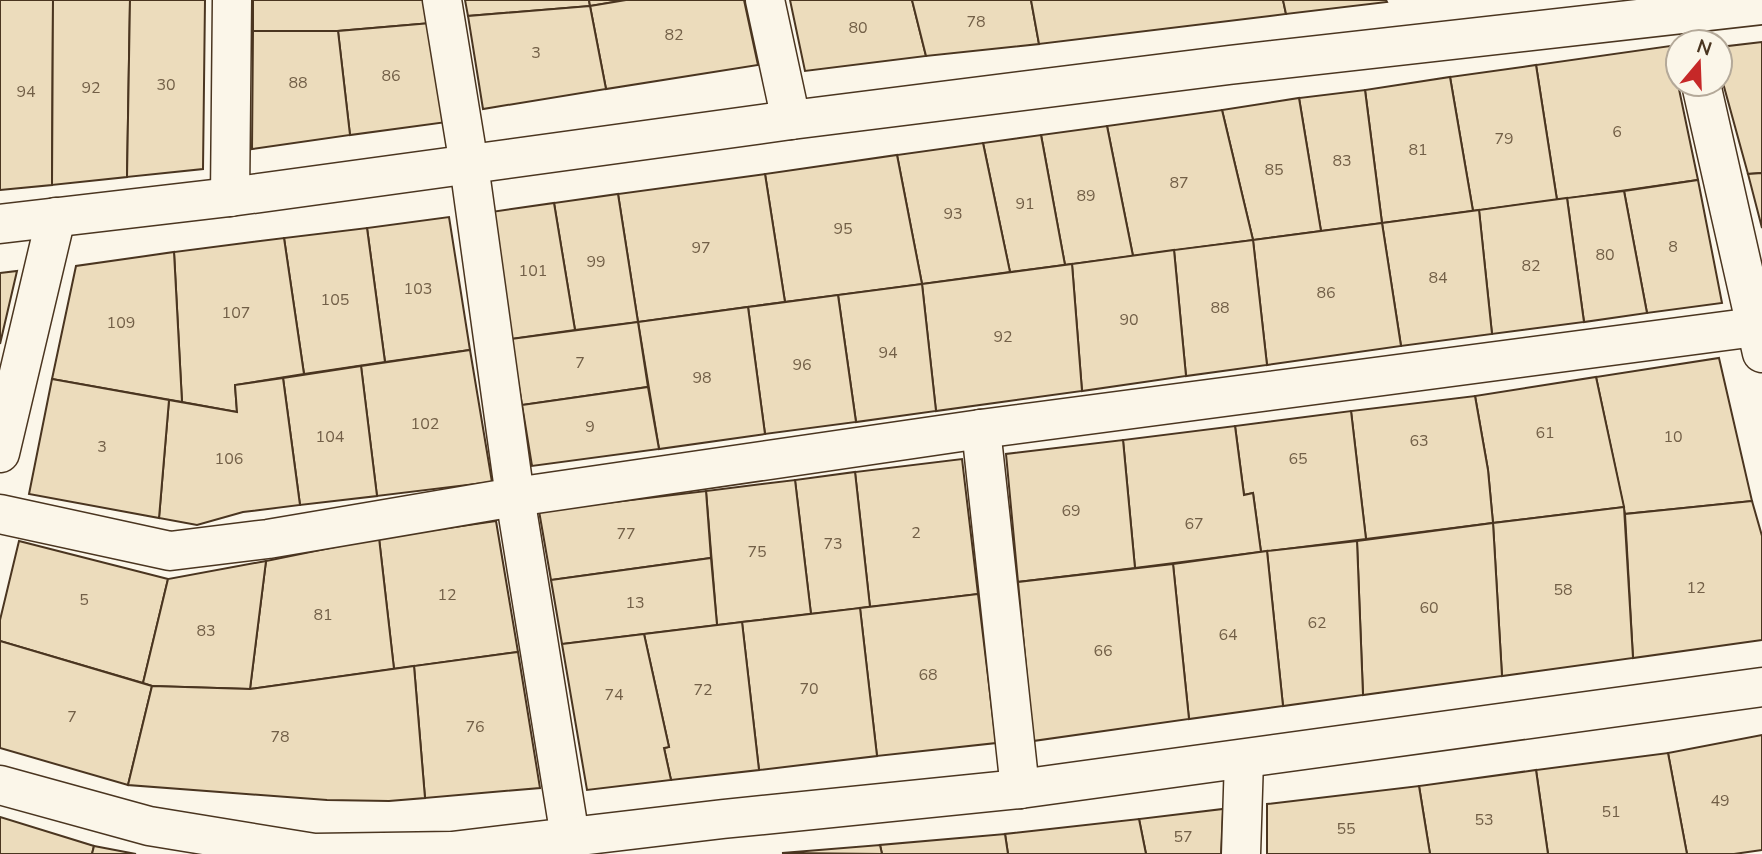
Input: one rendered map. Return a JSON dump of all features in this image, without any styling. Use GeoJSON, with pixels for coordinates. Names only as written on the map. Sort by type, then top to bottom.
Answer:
{"type":"FeatureCollection","features":[{"type":"Feature","properties":{"kind":"street"},"geometry":{"type":"LineString","coordinates":[[230,197],[232,0]]}},
{"type":"Feature","properties":{"kind":"street"},"geometry":{"type":"LineString","coordinates":[[442,0],[469,165],[515,497],[569,837]]}},
{"type":"Feature","properties":{"kind":"street"},"geometry":{"type":"LineString","coordinates":[[765,0],[791,120]]}},
{"type":"Feature","properties":{"kind":"street"},"geometry":{"type":"LineString","coordinates":[[0,224],[230,197],[791,120],[1687,18],[1762,5]]}},
{"type":"Feature","properties":{"kind":"street"},"geometry":{"type":"LineString","coordinates":[[0,514],[170,551],[268,539],[515,497],[981,429],[1760,335],[1704,98]]}},
{"type":"Feature","properties":{"kind":"street"},"geometry":{"type":"LineString","coordinates":[[0,453],[56,217]]}},
{"type":"Feature","properties":{"kind":"street"},"geometry":{"type":"LineString","coordinates":[[981,429],[1020,789]]}},
{"type":"Feature","properties":{"kind":"street"},"geometry":{"type":"LineString","coordinates":[[0,785],[149,826],[314,853],[423,853],[1020,789],[1762,687]]}},
{"type":"Feature","properties":{"kind":"street"},"geometry":{"type":"LineString","coordinates":[[1241,854],[1244,759]]}},
{"type":"Feature","properties":{"kind":"building"},"geometry":{"type":"Polygon","coordinates":[[[0,0],[53,0],[52,185],[0,190],[0,0]]]}},
{"type":"Feature","properties":{"kind":"building"},"geometry":{"type":"Polygon","coordinates":[[[53,0],[130,0],[127,177],[52,185],[53,0]]]}},
{"type":"Feature","properties":{"kind":"building"},"geometry":{"type":"Polygon","coordinates":[[[130,0],[205,0],[203,169],[127,177],[130,0]]]}},
{"type":"Feature","properties":{"kind":"building"},"geometry":{"type":"Polygon","coordinates":[[[253,0],[427,0],[431,23],[338,31],[253,31],[253,0]]]}},
{"type":"Feature","properties":{"kind":"building"},"geometry":{"type":"Polygon","coordinates":[[[465,0],[589,0],[590,6],[468,16],[465,0]]]}},
{"type":"Feature","properties":{"kind":"building"},"geometry":{"type":"Polygon","coordinates":[[[589,0],[626,0],[590,6],[589,0]]]}},
{"type":"Feature","properties":{"kind":"building"},"geometry":{"type":"Polygon","coordinates":[[[626,0],[744,0],[758,65],[606,89],[590,6],[626,0]]]}},
{"type":"Feature","properties":{"kind":"building"},"geometry":{"type":"Polygon","coordinates":[[[790,0],[912,0],[926,56],[805,71],[790,0]]]}},
{"type":"Feature","properties":{"kind":"building"},"geometry":{"type":"Polygon","coordinates":[[[912,0],[1031,0],[1039,44],[926,56],[912,0]]]}},
{"type":"Feature","properties":{"kind":"building"},"geometry":{"type":"Polygon","coordinates":[[[1031,0],[1283,0],[1286,14],[1039,44],[1031,0]]]}},
{"type":"Feature","properties":{"kind":"building"},"geometry":{"type":"Polygon","coordinates":[[[1283,0],[1386,0],[1387,2],[1286,14],[1283,0]]]}},
{"type":"Feature","properties":{"kind":"building"},"geometry":{"type":"Polygon","coordinates":[[[590,6],[606,89],[483,109],[468,16],[590,6]]]}},
{"type":"Feature","properties":{"kind":"building"},"geometry":{"type":"Polygon","coordinates":[[[431,23],[447,122],[350,135],[338,31],[431,23]]]}},
{"type":"Feature","properties":{"kind":"building"},"geometry":{"type":"Polygon","coordinates":[[[253,31],[338,31],[350,135],[252,149],[253,31]]]}},
{"type":"Feature","properties":{"kind":"building"},"geometry":{"type":"Polygon","coordinates":[[[1762,42],[1762,173],[1748,174],[1727,98],[1734,98],[1734,45],[1762,42]]]}},
{"type":"Feature","properties":{"kind":"building"},"geometry":{"type":"Polygon","coordinates":[[[1664,47],[1664,98],[1681,98],[1698,180],[1557,200],[1536,65],[1664,47]]]}},
{"type":"Feature","properties":{"kind":"building"},"geometry":{"type":"Polygon","coordinates":[[[1536,65],[1557,200],[1473,211],[1450,77],[1536,65]]]}},
{"type":"Feature","properties":{"kind":"building"},"geometry":{"type":"Polygon","coordinates":[[[1450,77],[1473,211],[1382,223],[1365,90],[1450,77]]]}},
{"type":"Feature","properties":{"kind":"building"},"geometry":{"type":"Polygon","coordinates":[[[1365,90],[1382,223],[1321,231],[1299,98],[1365,90]]]}},
{"type":"Feature","properties":{"kind":"building"},"geometry":{"type":"Polygon","coordinates":[[[1299,98],[1321,231],[1253,240],[1222,110],[1299,98]]]}},
{"type":"Feature","properties":{"kind":"building"},"geometry":{"type":"Polygon","coordinates":[[[1222,110],[1253,240],[1133,256],[1107,126],[1222,110]]]}},
{"type":"Feature","properties":{"kind":"building"},"geometry":{"type":"Polygon","coordinates":[[[1107,126],[1133,256],[1065,265],[1041,135],[1107,126]]]}},
{"type":"Feature","properties":{"kind":"building"},"geometry":{"type":"Polygon","coordinates":[[[1041,135],[1065,265],[1010,272],[983,143],[1041,135]]]}},
{"type":"Feature","properties":{"kind":"building"},"geometry":{"type":"Polygon","coordinates":[[[983,143],[1010,272],[922,284],[897,155],[983,143]]]}},
{"type":"Feature","properties":{"kind":"building"},"geometry":{"type":"Polygon","coordinates":[[[897,155],[922,284],[785,302],[765,174],[897,155]]]}},
{"type":"Feature","properties":{"kind":"building"},"geometry":{"type":"Polygon","coordinates":[[[1762,173],[1762,228],[1748,174],[1762,173]]]}},
{"type":"Feature","properties":{"kind":"building"},"geometry":{"type":"Polygon","coordinates":[[[765,174],[785,302],[638,322],[618,194],[765,174]]]}},
{"type":"Feature","properties":{"kind":"building"},"geometry":{"type":"Polygon","coordinates":[[[1698,180],[1722,303],[1647,313],[1624,191],[1698,180]]]}},
{"type":"Feature","properties":{"kind":"building"},"geometry":{"type":"Polygon","coordinates":[[[1624,191],[1647,313],[1584,322],[1567,198],[1624,191]]]}},
{"type":"Feature","properties":{"kind":"building"},"geometry":{"type":"Polygon","coordinates":[[[618,194],[638,322],[575,330],[554,203],[618,194]]]}},
{"type":"Feature","properties":{"kind":"building"},"geometry":{"type":"Polygon","coordinates":[[[1567,198],[1584,322],[1492,334],[1479,210],[1567,198]]]}},
{"type":"Feature","properties":{"kind":"building"},"geometry":{"type":"Polygon","coordinates":[[[554,203],[575,330],[511,339],[491,212],[554,203]]]}},
{"type":"Feature","properties":{"kind":"building"},"geometry":{"type":"Polygon","coordinates":[[[1479,210],[1492,334],[1401,346],[1382,223],[1479,210]]]}},
{"type":"Feature","properties":{"kind":"building"},"geometry":{"type":"Polygon","coordinates":[[[449,217],[470,350],[385,362],[367,228],[449,217]]]}},
{"type":"Feature","properties":{"kind":"building"},"geometry":{"type":"Polygon","coordinates":[[[1382,223],[1401,346],[1267,365],[1253,240],[1382,223]]]}},
{"type":"Feature","properties":{"kind":"building"},"geometry":{"type":"Polygon","coordinates":[[[367,228],[385,362],[304,374],[284,238],[367,228]]]}},
{"type":"Feature","properties":{"kind":"building"},"geometry":{"type":"Polygon","coordinates":[[[284,238],[304,374],[235,385],[237,412],[182,402],[174,252],[284,238]]]}},
{"type":"Feature","properties":{"kind":"building"},"geometry":{"type":"Polygon","coordinates":[[[1253,240],[1267,365],[1186,376],[1174,250],[1253,240]]]}},
{"type":"Feature","properties":{"kind":"building"},"geometry":{"type":"Polygon","coordinates":[[[1174,250],[1186,376],[1082,391],[1072,264],[1174,250]]]}},
{"type":"Feature","properties":{"kind":"building"},"geometry":{"type":"Polygon","coordinates":[[[174,252],[182,402],[52,379],[76,266],[174,252]]]}},
{"type":"Feature","properties":{"kind":"building"},"geometry":{"type":"Polygon","coordinates":[[[1072,264],[1082,391],[936,411],[922,284],[1072,264]]]}},
{"type":"Feature","properties":{"kind":"building"},"geometry":{"type":"Polygon","coordinates":[[[17,271],[0,344],[0,273],[17,271]]]}},
{"type":"Feature","properties":{"kind":"building"},"geometry":{"type":"Polygon","coordinates":[[[922,284],[936,411],[856,422],[838,295],[922,284]]]}},
{"type":"Feature","properties":{"kind":"building"},"geometry":{"type":"Polygon","coordinates":[[[838,295],[856,422],[765,434],[748,307],[838,295]]]}},
{"type":"Feature","properties":{"kind":"building"},"geometry":{"type":"Polygon","coordinates":[[[748,307],[765,434],[659,449],[638,322],[748,307]]]}},
{"type":"Feature","properties":{"kind":"building"},"geometry":{"type":"Polygon","coordinates":[[[638,322],[648,387],[522,405],[511,339],[638,322]]]}},
{"type":"Feature","properties":{"kind":"building"},"geometry":{"type":"Polygon","coordinates":[[[470,350],[492,482],[377,496],[361,366],[470,350]]]}},
{"type":"Feature","properties":{"kind":"building"},"geometry":{"type":"Polygon","coordinates":[[[1719,358],[1752,501],[1625,514],[1596,377],[1719,358]]]}},
{"type":"Feature","properties":{"kind":"building"},"geometry":{"type":"Polygon","coordinates":[[[361,366],[377,496],[300,505],[283,378],[361,366]]]}},
{"type":"Feature","properties":{"kind":"building"},"geometry":{"type":"Polygon","coordinates":[[[1596,377],[1624,507],[1493,523],[1488,470],[1475,396],[1596,377]]]}},
{"type":"Feature","properties":{"kind":"building"},"geometry":{"type":"Polygon","coordinates":[[[283,378],[300,505],[243,512],[197,525],[159,518],[169,400],[237,412],[235,385],[283,378]]]}},
{"type":"Feature","properties":{"kind":"building"},"geometry":{"type":"Polygon","coordinates":[[[52,379],[169,400],[159,518],[29,494],[52,379]]]}},
{"type":"Feature","properties":{"kind":"building"},"geometry":{"type":"Polygon","coordinates":[[[648,387],[659,449],[532,466],[522,405],[648,387]]]}},
{"type":"Feature","properties":{"kind":"building"},"geometry":{"type":"Polygon","coordinates":[[[1475,396],[1488,470],[1493,523],[1366,539],[1351,411],[1475,396]]]}},
{"type":"Feature","properties":{"kind":"building"},"geometry":{"type":"Polygon","coordinates":[[[1351,411],[1366,539],[1261,552],[1253,493],[1244,495],[1235,426],[1351,411]]]}},
{"type":"Feature","properties":{"kind":"building"},"geometry":{"type":"Polygon","coordinates":[[[1235,426],[1244,495],[1253,493],[1261,552],[1135,568],[1123,440],[1235,426]]]}},
{"type":"Feature","properties":{"kind":"building"},"geometry":{"type":"Polygon","coordinates":[[[1123,440],[1135,568],[1018,582],[1006,454],[1123,440]]]}},
{"type":"Feature","properties":{"kind":"building"},"geometry":{"type":"Polygon","coordinates":[[[962,459],[978,594],[870,607],[855,472],[962,459]]]}},
{"type":"Feature","properties":{"kind":"building"},"geometry":{"type":"Polygon","coordinates":[[[855,472],[870,607],[811,614],[795,480],[855,472]]]}},
{"type":"Feature","properties":{"kind":"building"},"geometry":{"type":"Polygon","coordinates":[[[795,480],[811,614],[717,625],[706,491],[795,480]]]}},
{"type":"Feature","properties":{"kind":"building"},"geometry":{"type":"Polygon","coordinates":[[[706,491],[711,558],[551,580],[539,511],[706,491]]]}},
{"type":"Feature","properties":{"kind":"building"},"geometry":{"type":"Polygon","coordinates":[[[1752,501],[1762,536],[1762,640],[1633,658],[1625,514],[1752,501]]]}},
{"type":"Feature","properties":{"kind":"building"},"geometry":{"type":"Polygon","coordinates":[[[1624,507],[1633,658],[1502,676],[1493,523],[1624,507]]]}},
{"type":"Feature","properties":{"kind":"building"},"geometry":{"type":"Polygon","coordinates":[[[496,521],[518,652],[394,669],[379,538],[496,521]]]}},
{"type":"Feature","properties":{"kind":"building"},"geometry":{"type":"Polygon","coordinates":[[[1493,523],[1502,676],[1363,695],[1357,541],[1493,523]]]}},
{"type":"Feature","properties":{"kind":"building"},"geometry":{"type":"Polygon","coordinates":[[[379,538],[394,669],[250,689],[266,561],[379,538]]]}},
{"type":"Feature","properties":{"kind":"building"},"geometry":{"type":"Polygon","coordinates":[[[19,541],[168,579],[143,683],[0,641],[0,620],[19,541]]]}},
{"type":"Feature","properties":{"kind":"building"},"geometry":{"type":"Polygon","coordinates":[[[1357,541],[1363,695],[1283,706],[1267,551],[1357,541]]]}},
{"type":"Feature","properties":{"kind":"building"},"geometry":{"type":"Polygon","coordinates":[[[1267,551],[1283,706],[1189,719],[1173,564],[1267,551]]]}},
{"type":"Feature","properties":{"kind":"building"},"geometry":{"type":"Polygon","coordinates":[[[711,558],[717,625],[562,644],[551,580],[711,558]]]}},
{"type":"Feature","properties":{"kind":"building"},"geometry":{"type":"Polygon","coordinates":[[[266,561],[250,689],[152,686],[143,683],[168,579],[266,561]]]}},
{"type":"Feature","properties":{"kind":"building"},"geometry":{"type":"Polygon","coordinates":[[[1173,564],[1189,719],[1033,741],[1018,582],[1173,564]]]}},
{"type":"Feature","properties":{"kind":"building"},"geometry":{"type":"Polygon","coordinates":[[[978,594],[996,743],[877,756],[860,608],[978,594]]]}},
{"type":"Feature","properties":{"kind":"building"},"geometry":{"type":"Polygon","coordinates":[[[860,608],[877,756],[759,770],[742,622],[860,608]]]}},
{"type":"Feature","properties":{"kind":"building"},"geometry":{"type":"Polygon","coordinates":[[[742,622],[759,770],[671,780],[664,748],[669,747],[644,634],[742,622]]]}},
{"type":"Feature","properties":{"kind":"building"},"geometry":{"type":"Polygon","coordinates":[[[644,634],[669,747],[664,748],[671,780],[587,790],[562,644],[644,634]]]}},
{"type":"Feature","properties":{"kind":"building"},"geometry":{"type":"Polygon","coordinates":[[[0,641],[152,686],[128,785],[0,748],[0,641]]]}},
{"type":"Feature","properties":{"kind":"building"},"geometry":{"type":"Polygon","coordinates":[[[518,652],[540,788],[425,798],[414,666],[518,652]]]}},
{"type":"Feature","properties":{"kind":"building"},"geometry":{"type":"Polygon","coordinates":[[[414,666],[425,798],[389,801],[327,800],[128,785],[152,686],[250,689],[414,666]]]}},
{"type":"Feature","properties":{"kind":"building"},"geometry":{"type":"Polygon","coordinates":[[[1762,735],[1762,850],[1734,854],[1687,854],[1668,753],[1762,735]]]}},
{"type":"Feature","properties":{"kind":"building"},"geometry":{"type":"Polygon","coordinates":[[[1668,753],[1687,854],[1548,854],[1536,770],[1668,753]]]}},
{"type":"Feature","properties":{"kind":"building"},"geometry":{"type":"Polygon","coordinates":[[[1536,770],[1548,854],[1430,854],[1419,786],[1536,770]]]}},
{"type":"Feature","properties":{"kind":"building"},"geometry":{"type":"Polygon","coordinates":[[[1419,786],[1430,854],[1267,854],[1267,804],[1419,786]]]}},
{"type":"Feature","properties":{"kind":"building"},"geometry":{"type":"Polygon","coordinates":[[[1223,809],[1221,854],[1146,854],[1139,819],[1223,809]]]}},
{"type":"Feature","properties":{"kind":"building"},"geometry":{"type":"Polygon","coordinates":[[[0,817],[94,846],[92,854],[0,854],[0,817]]]}},
{"type":"Feature","properties":{"kind":"building"},"geometry":{"type":"Polygon","coordinates":[[[1139,819],[1146,854],[1008,854],[1005,834],[1139,819]]]}},
{"type":"Feature","properties":{"kind":"building"},"geometry":{"type":"Polygon","coordinates":[[[1005,834],[1008,854],[882,854],[880,845],[1005,834]]]}},
{"type":"Feature","properties":{"kind":"building"},"geometry":{"type":"Polygon","coordinates":[[[880,845],[882,854],[782,853],[880,845]]]}},
{"type":"Feature","properties":{"kind":"building"},"geometry":{"type":"Polygon","coordinates":[[[94,846],[136,854],[92,854],[94,846]]]}}]}
